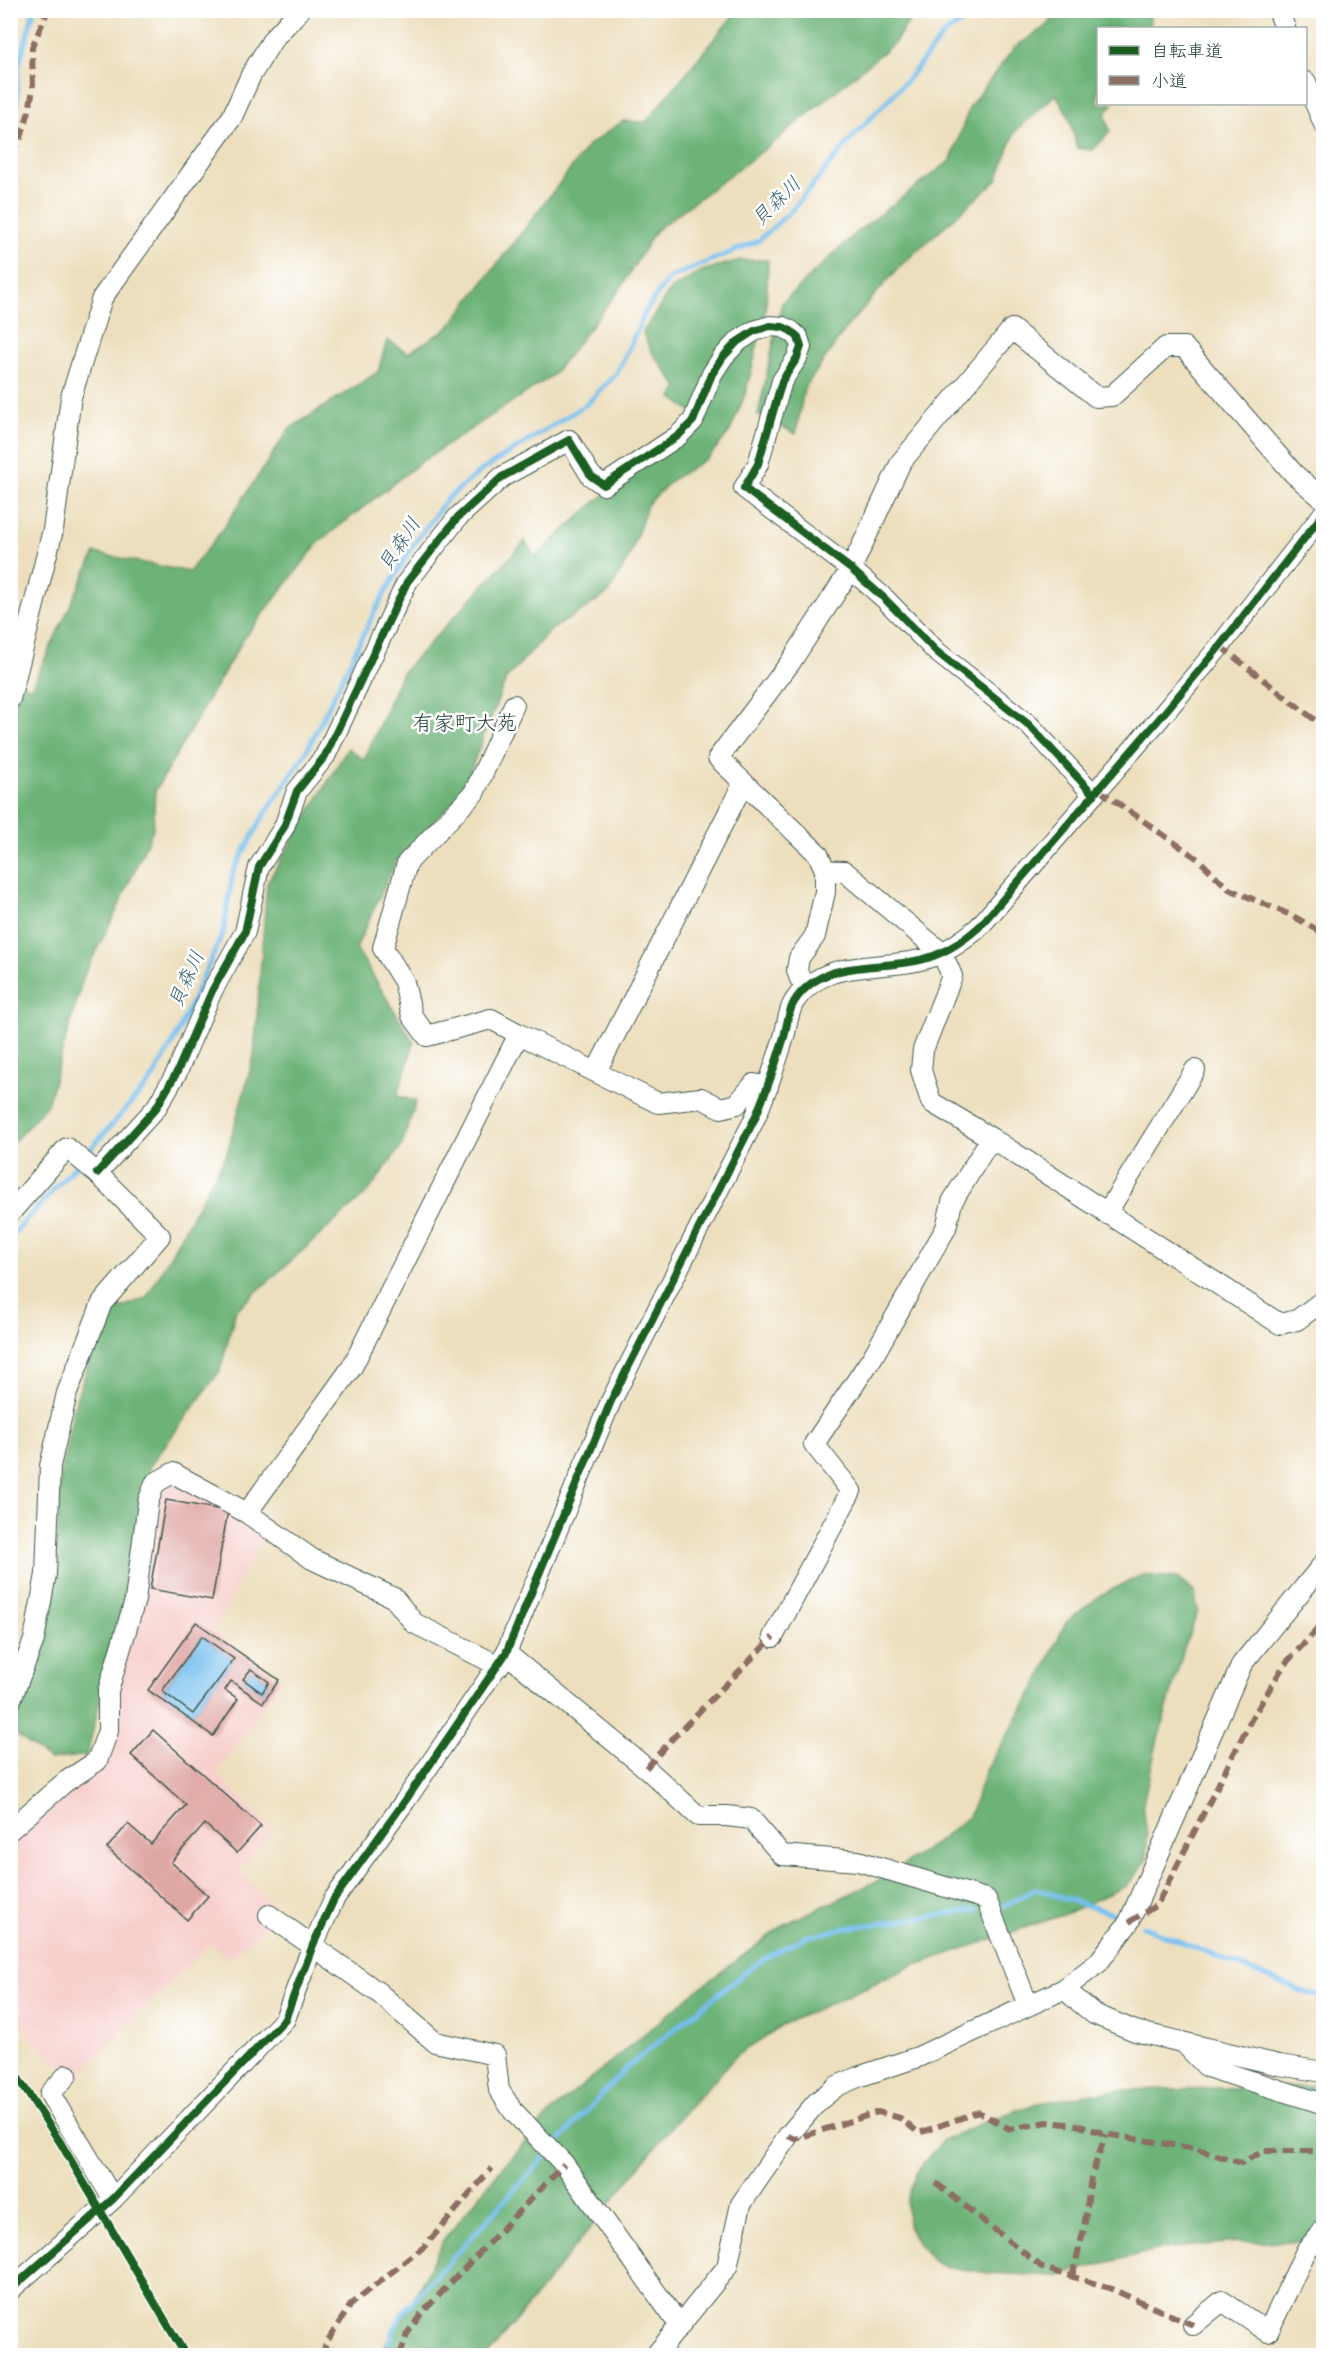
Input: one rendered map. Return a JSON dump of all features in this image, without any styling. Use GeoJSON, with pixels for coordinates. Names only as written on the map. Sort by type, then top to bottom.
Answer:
{"type":"FeatureCollection","features":[{"type":"Feature","properties":{"kind":"street"},"geometry":{"type":"LineString","coordinates":[[10,699],[53,530],[71,397],[102,298],[232,117],[251,75],[273,39],[300,10]]}},
{"type":"Feature","properties":{"kind":"street"},"geometry":{"type":"LineString","coordinates":[[1278,10],[1285,27]]}},
{"type":"Feature","properties":{"kind":"street"},"geometry":{"type":"LineString","coordinates":[[1307,87],[1323,124]]}},
{"type":"Feature","properties":{"kind":"street"},"geometry":{"type":"LineString","coordinates":[[87,1164],[156,1108],[177,1072],[212,992],[245,932],[260,867],[284,826],[297,791],[325,756],[407,582],[458,517],[502,477],[569,440],[591,477],[604,485],[678,436],[693,421],[712,374],[723,357],[736,342],[754,331],[770,326],[783,327],[798,337],[801,347],[797,358],[782,381],[758,464],[744,488],[851,569],[885,599],[937,652],[1029,725],[1094,795]]}},
{"type":"Feature","properties":{"kind":"street"},"geometry":{"type":"LineString","coordinates":[[806,985],[800,979],[797,970],[800,958],[815,936],[825,892],[825,870],[818,854],[718,758],[790,663],[851,569],[901,462],[1012,330],[1096,397],[1112,396],[1166,347],[1184,347],[1294,474],[1323,500]]}},
{"type":"Feature","properties":{"kind":"street"},"geometry":{"type":"LineString","coordinates":[[10,2290],[112,2201],[285,2019],[313,1945],[334,1899],[502,1660],[611,1401],[754,1120],[768,1087],[792,1005],[806,985],[836,971],[919,961],[942,953],[962,942],[980,927],[1220,646],[1323,513]]}},
{"type":"Feature","properties":{"kind":"street"},"geometry":{"type":"LineString","coordinates":[[514,705],[474,793],[407,863],[383,948],[404,982],[412,1016],[427,1036],[491,1019],[658,1103],[701,1098],[721,1108],[738,1104],[754,1084],[768,1087]]}},
{"type":"Feature","properties":{"kind":"street"},"geometry":{"type":"LineString","coordinates":[[596,1072],[743,784]]}},
{"type":"Feature","properties":{"kind":"street"},"geometry":{"type":"LineString","coordinates":[[825,870],[844,871],[942,953],[952,976],[923,1050],[921,1070],[931,1102],[991,1138],[1280,1324],[1297,1320],[1323,1300]]}},
{"type":"Feature","properties":{"kind":"street"},"geometry":{"type":"LineString","coordinates":[[247,1513],[352,1366],[519,1034]]}},
{"type":"Feature","properties":{"kind":"street"},"geometry":{"type":"LineString","coordinates":[[1106,1214],[1195,1070]]}},
{"type":"Feature","properties":{"kind":"street"},"geometry":{"type":"LineString","coordinates":[[773,1637],[850,1491],[814,1444],[872,1358],[946,1228],[952,1202],[991,1138]]}},
{"type":"Feature","properties":{"kind":"street"},"geometry":{"type":"LineString","coordinates":[[10,1213],[68,1148],[159,1236],[102,1303],[66,1393],[50,1466],[46,1574],[34,1640],[10,1702]]}},
{"type":"Feature","properties":{"kind":"street"},"geometry":{"type":"LineString","coordinates":[[10,1830],[65,1782],[97,1761],[108,1731],[108,1691],[135,1600],[148,1502],[154,1484],[173,1473],[247,1513],[312,1559],[394,1598],[414,1623],[502,1660],[646,1768],[698,1816],[751,1819],[782,1855],[858,1861],[986,1899],[1028,2005]]}},
{"type":"Feature","properties":{"kind":"street"},"geometry":{"type":"LineString","coordinates":[[655,2355],[727,2267],[741,2204],[788,2136],[817,2102],[837,2086],[918,2056],[1064,1989],[1098,1963],[1128,1922],[1242,1664],[1323,1563]]}},
{"type":"Feature","properties":{"kind":"street"},"geometry":{"type":"LineString","coordinates":[[269,1915],[379,1993],[435,2043],[495,2055],[499,2090],[513,2111],[559,2159],[680,2326]]}},
{"type":"Feature","properties":{"kind":"street"},"geometry":{"type":"LineString","coordinates":[[1064,1989],[1094,2014],[1135,2031],[1279,2065],[1323,2072]]}},
{"type":"Feature","properties":{"kind":"street"},"geometry":{"type":"LineString","coordinates":[[1185,2044],[1207,2067],[1309,2097],[1323,2104]]}},
{"type":"Feature","properties":{"kind":"street"},"geometry":{"type":"LineString","coordinates":[[68,2075],[50,2094],[112,2201]]}},
{"type":"Feature","properties":{"kind":"street"},"geometry":{"type":"LineString","coordinates":[[1193,2325],[1222,2301],[1268,2332],[1305,2251],[1323,2229]]}},
{"type":"Feature","properties":{"kind":"shaded area"},"geometry":{"type":"Polygon","coordinates":[[[178,1482],[265,1531],[214,1631],[282,1680],[217,1773],[273,1830],[239,1871],[279,1913],[230,1960],[210,1943],[76,2079],[11,2019],[10,1845],[111,1755],[114,1690],[159,1490],[178,1482]]]}},
{"type":"Feature","properties":{"kind":"green space"},"geometry":{"type":"Polygon","coordinates":[[[737,11],[916,11],[895,42],[777,140],[655,231],[622,286],[553,375],[421,462],[319,542],[242,641],[155,791],[153,829],[117,910],[84,975],[47,1105],[11,1145],[10,678],[31,688],[95,553],[189,572],[223,529],[289,429],[378,372],[387,340],[408,353],[448,328],[589,145],[623,121],[646,122],[737,11]]]}},
{"type":"Feature","properties":{"kind":"green space"},"geometry":{"type":"Polygon","coordinates":[[[1057,11],[1151,11],[1149,27],[1097,27],[1097,105],[1112,105],[1105,114],[1110,132],[1093,150],[1077,148],[1069,117],[1056,94],[1015,132],[997,180],[901,265],[846,328],[804,389],[796,434],[758,415],[782,303],[857,232],[951,160],[970,106],[1015,47],[1049,24],[1057,11]]]}},
{"type":"Feature","properties":{"kind":"green space"},"geometry":{"type":"Polygon","coordinates":[[[740,260],[768,260],[766,309],[746,392],[730,431],[709,457],[673,479],[647,505],[631,553],[609,593],[551,630],[506,679],[462,792],[396,861],[356,948],[414,1043],[397,1096],[416,1101],[402,1145],[368,1192],[236,1310],[220,1371],[149,1467],[138,1542],[87,1755],[50,1760],[13,1732],[55,1574],[61,1471],[76,1399],[107,1314],[147,1297],[227,1153],[254,1056],[267,883],[348,748],[364,760],[402,673],[525,541],[535,557],[593,504],[698,416],[672,398],[678,387],[651,351],[643,332],[670,290],[702,271],[740,260]]]}},
{"type":"Feature","properties":{"kind":"green space"},"geometry":{"type":"Polygon","coordinates":[[[1142,1575],[1177,1578],[1194,1592],[1198,1611],[1184,1648],[1157,1743],[1143,1803],[1147,1837],[1146,1861],[1128,1885],[1065,1914],[913,1966],[784,2024],[736,2056],[673,2125],[488,2355],[377,2356],[407,2312],[443,2241],[500,2170],[552,2111],[697,1990],[785,1924],[886,1877],[941,1839],[970,1815],[985,1772],[1036,1686],[1066,1622],[1101,1595],[1142,1575]]]}},
{"type":"Feature","properties":{"kind":"green space"},"geometry":{"type":"Polygon","coordinates":[[[1323,2086],[1323,2242],[1237,2242],[1160,2249],[1055,2276],[988,2273],[938,2265],[918,2244],[908,2226],[907,2201],[916,2173],[943,2140],[989,2120],[1039,2103],[1117,2090],[1323,2086]]]}},
{"type":"Feature","properties":{"kind":"water"},"geometry":{"type":"Polygon","coordinates":[[[202,1636],[234,1659],[193,1714],[162,1691],[202,1636]]]}},
{"type":"Feature","properties":{"kind":"water"},"geometry":{"type":"Polygon","coordinates":[[[251,1669],[269,1682],[262,1693],[243,1679],[251,1669]]]}},
{"type":"Feature","properties":{"kind":"building"},"geometry":{"type":"Polygon","coordinates":[[[166,1500],[228,1511],[212,1600],[150,1589],[166,1500]]]}},
{"type":"Feature","properties":{"kind":"building"},"geometry":{"type":"Polygon","coordinates":[[[196,1622],[279,1680],[263,1703],[231,1681],[225,1690],[238,1699],[213,1736],[148,1690],[196,1622]],[[202,1636],[162,1691],[193,1714],[234,1659],[202,1636]],[[251,1669],[243,1679],[262,1693],[269,1682],[251,1669]]]}},
{"type":"Feature","properties":{"kind":"building"},"geometry":{"type":"Polygon","coordinates":[[[153,1730],[261,1826],[237,1853],[205,1824],[171,1862],[208,1896],[187,1920],[107,1848],[128,1824],[151,1844],[186,1805],[131,1755],[153,1730]]]}},
{"type":"Feature","properties":{"kind":"waterway"},"geometry":{"type":"LineString","coordinates":[[10,136],[16,128],[18,68],[34,10]]}},
{"type":"Feature","properties":{"kind":"waterway","name":"貝森川"},"geometry":{"type":"LineString","coordinates":[[84,1156],[151,1081],[175,1039],[223,933],[233,872],[260,822],[305,754],[375,611],[411,548],[447,499],[482,470],[587,404],[617,373],[647,309],[669,278],[758,241],[792,210],[851,139],[907,80],[945,33],[982,10]]}},
{"type":"Feature","properties":{"kind":"waterway","name":"貝森川"},"geometry":{"type":"LineString","coordinates":[[10,1238],[78,1163]]}},
{"type":"Feature","properties":{"kind":"waterway"},"geometry":{"type":"LineString","coordinates":[[1004,1906],[1036,1889],[1114,1914]]}},
{"type":"Feature","properties":{"kind":"waterway"},"geometry":{"type":"LineString","coordinates":[[385,2356],[394,2329],[405,2310],[626,2068],[743,1974],[770,1955],[806,1937],[846,1928],[977,1910]]}},
{"type":"Feature","properties":{"kind":"waterway"},"geometry":{"type":"LineString","coordinates":[[1142,1926],[1304,1992],[1324,1997]]}},
{"type":"Feature","properties":{"kind":"marked path"},"geometry":{"type":"LineString","coordinates":[[10,154],[20,141],[29,111],[33,89],[32,47],[48,10]]}},
{"type":"Feature","properties":{"kind":"marked path"},"geometry":{"type":"LineString","coordinates":[[1220,646],[1324,727]]}},
{"type":"Feature","properties":{"kind":"marked path"},"geometry":{"type":"LineString","coordinates":[[1099,790],[1198,859],[1229,889],[1293,916],[1324,934]]}},
{"type":"Feature","properties":{"kind":"marked path"},"geometry":{"type":"LineString","coordinates":[[1129,1922],[1157,1905],[1251,1720],[1284,1665],[1324,1622]]}},
{"type":"Feature","properties":{"kind":"marked path"},"geometry":{"type":"LineString","coordinates":[[646,1768],[773,1637]]}},
{"type":"Feature","properties":{"kind":"marked path"},"geometry":{"type":"LineString","coordinates":[[788,2136],[795,2139],[878,2112],[900,2118],[919,2133],[978,2112],[1010,2129],[1047,2122],[1076,2125],[1106,2134],[1197,2149],[1241,2163],[1264,2151],[1324,2153]]}},
{"type":"Feature","properties":{"kind":"marked path"},"geometry":{"type":"LineString","coordinates":[[1072,2277],[1084,2229],[1091,2177],[1106,2134]]}},
{"type":"Feature","properties":{"kind":"marked path"},"geometry":{"type":"LineString","coordinates":[[400,2356],[407,2334],[421,2314],[564,2164]]}},
{"type":"Feature","properties":{"kind":"marked path"},"geometry":{"type":"LineString","coordinates":[[321,2356],[328,2340],[352,2303],[425,2246],[492,2168]]}},
{"type":"Feature","properties":{"kind":"marked path"},"geometry":{"type":"LineString","coordinates":[[936,2183],[1043,2268],[1107,2287],[1193,2325]]}},
{"type":"Feature","properties":{"kind":"cycle path"},"geometry":{"type":"LineString","coordinates":[[97,1173],[156,1108],[177,1072],[212,991],[245,932],[259,867],[284,827],[297,791],[325,756],[407,582],[458,517],[502,477],[569,440],[591,476],[604,485],[678,436],[693,421],[712,374],[723,357],[737,342],[754,331],[770,326],[783,327],[798,337],[801,347],[797,358],[782,381],[758,464],[744,488],[851,569],[885,599],[937,652],[1029,725],[1094,795]]}},
{"type":"Feature","properties":{"kind":"cycle path"},"geometry":{"type":"LineString","coordinates":[[10,2290],[113,2199],[285,2019],[313,1945],[334,1899],[405,1801],[506,1653],[611,1401],[754,1120],[774,1069],[794,1002],[819,978],[834,972],[928,958],[951,948],[979,927],[1220,646],[1324,513]]}},
{"type":"Feature","properties":{"kind":"cycle path"},"geometry":{"type":"LineString","coordinates":[[10,2066],[60,2142],[186,2356]]}},
{"type":"Feature","properties":{"kind":"district","name":"有家町大苑"},"geometry":{"type":"Point","coordinates":[465,723]}}]}
